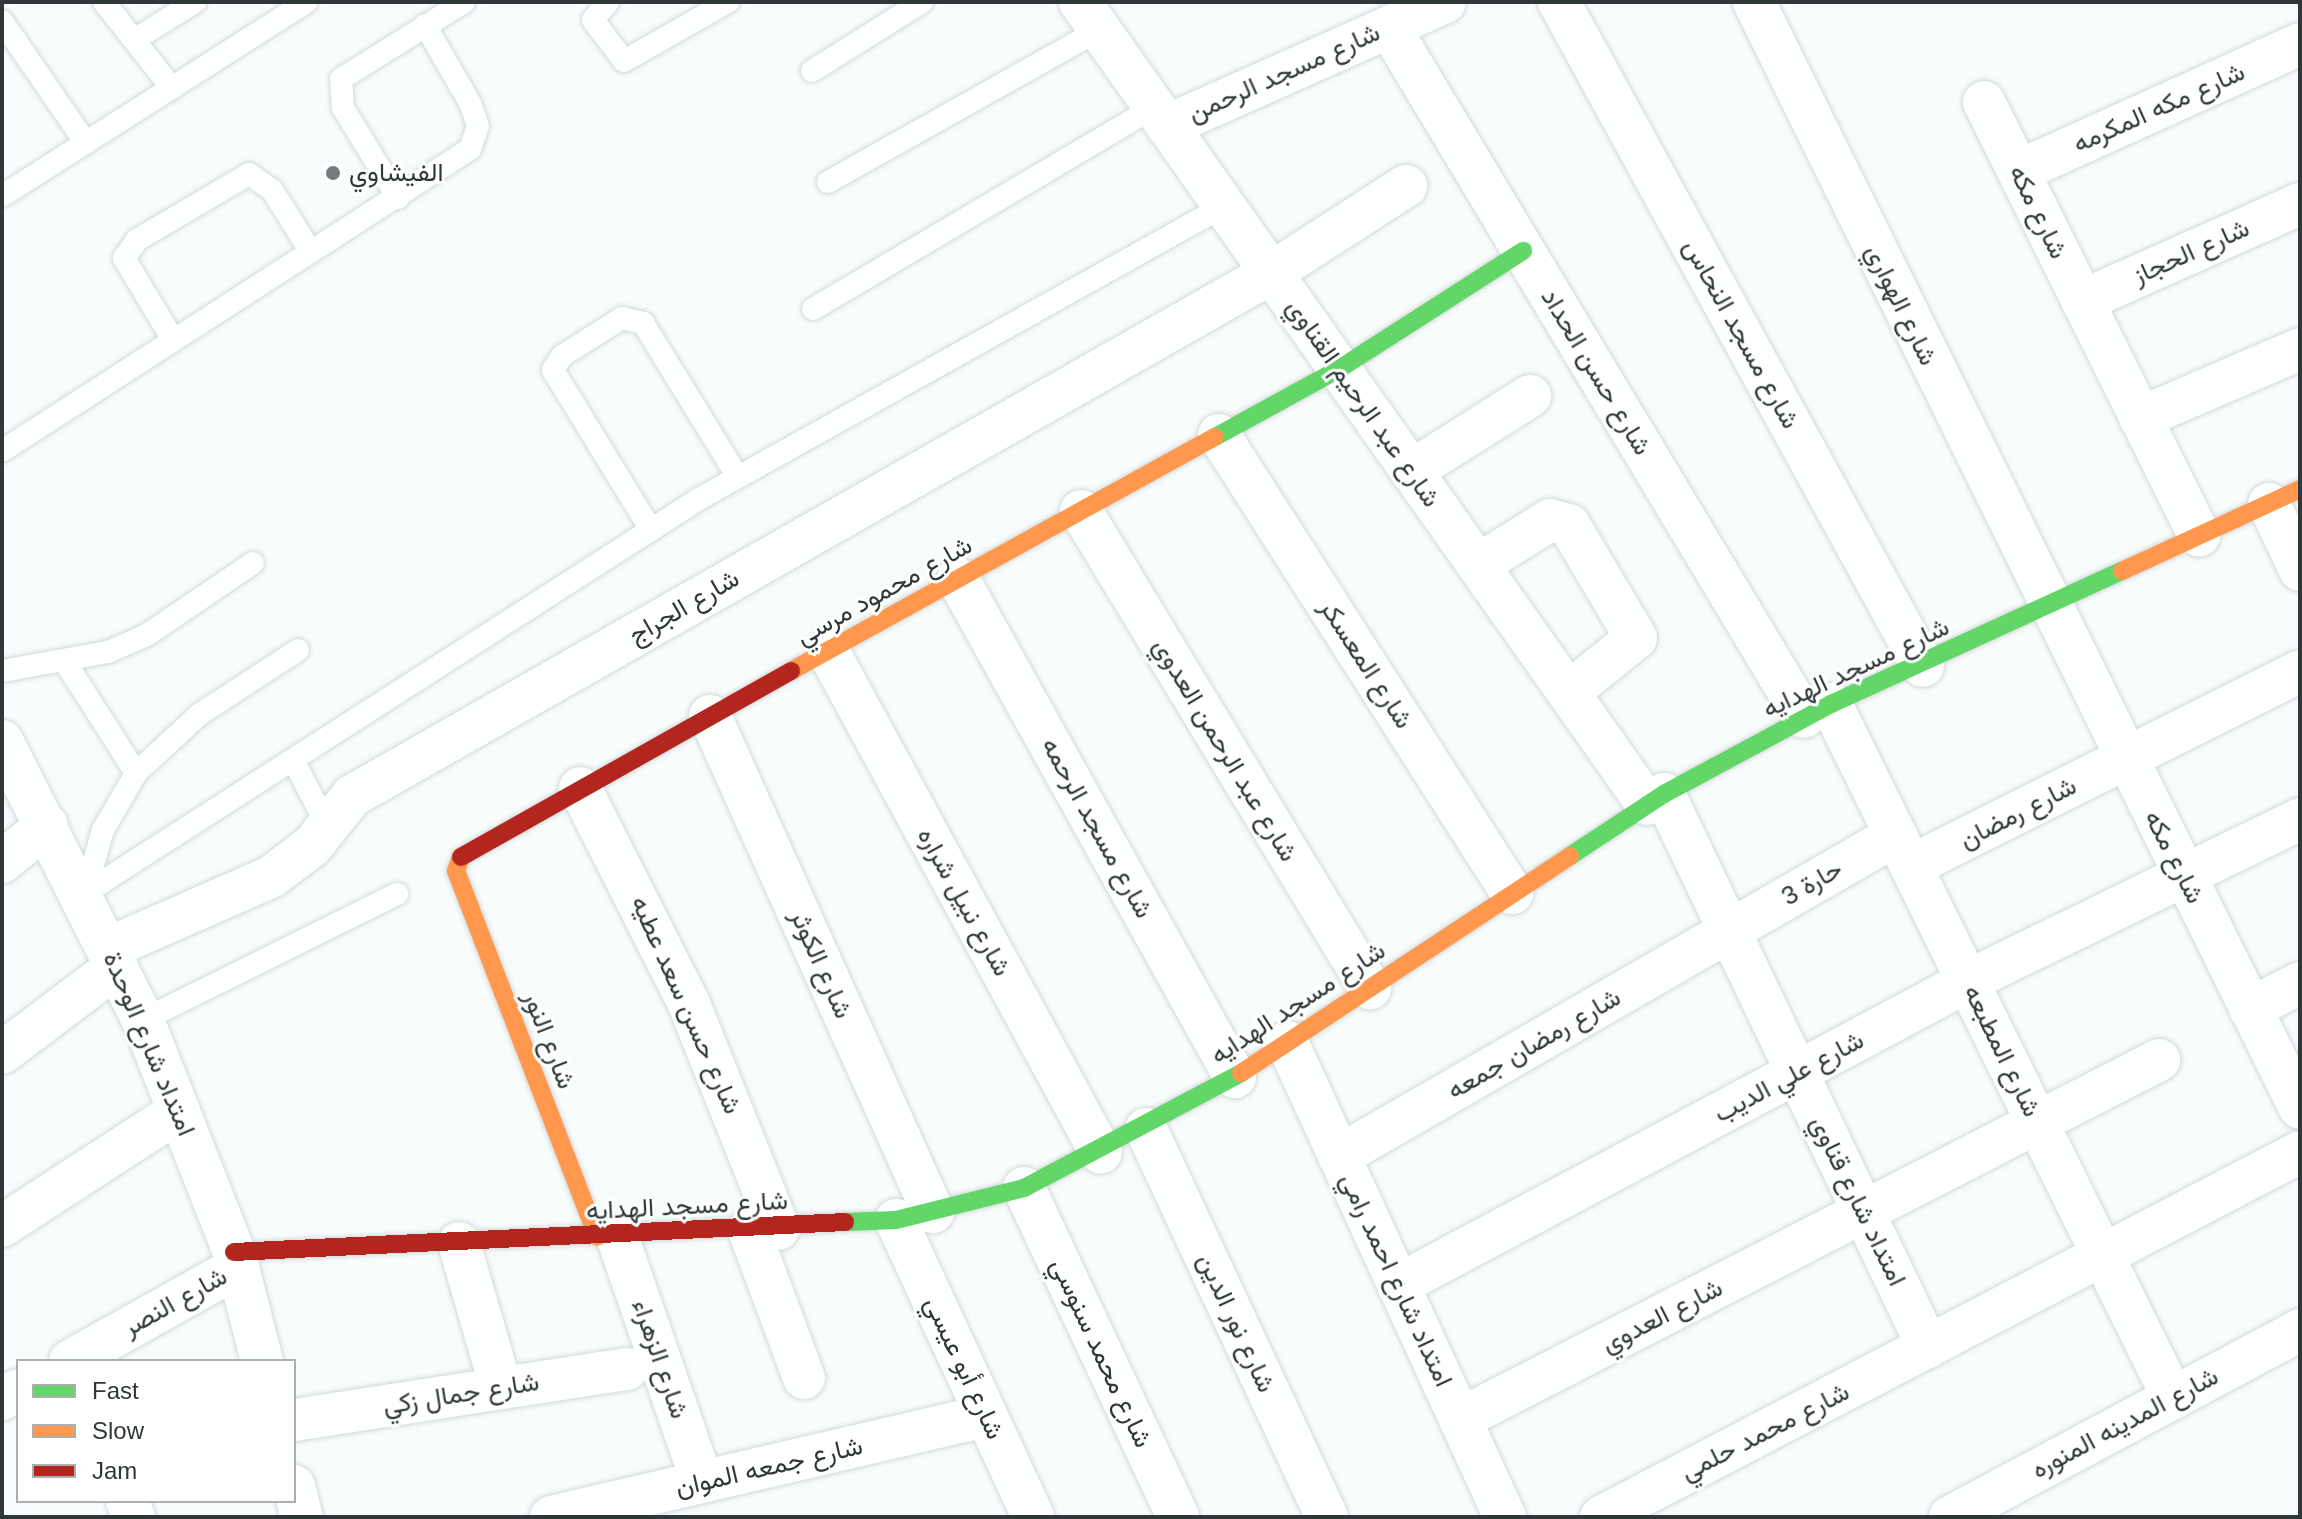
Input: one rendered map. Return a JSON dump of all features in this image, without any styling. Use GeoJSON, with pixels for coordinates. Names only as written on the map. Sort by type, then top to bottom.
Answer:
{"type":"FeatureCollection","features":[{"type":"Feature","properties":{"kind":"street","name":"شارع مسجد الرحمن"},"geometry":{"type":"LineString","coordinates":[[1161,116],[1445,2]]}},
{"type":"Feature","properties":{"kind":"street","name":"شارع مسجد النحاس"},"geometry":{"type":"LineString","coordinates":[[1559,2],[1923,666]]}},
{"type":"Feature","properties":{"kind":"street","name":"شارع الهواري"},"geometry":{"type":"LineString","coordinates":[[1754,2],[2048,607]]}},
{"type":"Feature","properties":{"kind":"street","name":"شارع عبد الرحيم القناوي"},"geometry":{"type":"LineString","coordinates":[[1085,9],[1568,693],[1655,799]]}},
{"type":"Feature","properties":{"kind":"street","name":"شارع حسن الحداد"},"geometry":{"type":"LineString","coordinates":[[1389,27],[1523,251],[1817,710]]}},
{"type":"Feature","properties":{"kind":"street","name":"شارع مكه المكرمه"},"geometry":{"type":"LineString","coordinates":[[2019,171],[2300,44]]}},
{"type":"Feature","properties":{"kind":"street","name":"شارع مكه"},"geometry":{"type":"LineString","coordinates":[[1984,102],[2199,536]]}},
{"type":"Feature","properties":{"kind":"street","name":"شارع الجراج"},"geometry":{"type":"LineString","coordinates":[[2,1053],[113,957],[271,877],[312,846],[352,796],[1271,273],[1406,186]]}},
{"type":"Feature","properties":{"kind":"street","name":"شارع الحجاز"},"geometry":{"type":"LineString","coordinates":[[2082,301],[2300,204]]}},
{"type":"Feature","properties":{"kind":"street","name":"شارع محمود مرسي"},"geometry":{"type":"LineString","coordinates":[[457,861],[580,788],[1339,369],[1523,251]]}},
{"type":"Feature","properties":{"kind":"street"},"geometry":{"type":"LineString","coordinates":[[2140,418],[2300,349]]}},
{"type":"Feature","properties":{"kind":"street"},"geometry":{"type":"LineString","coordinates":[[1411,471],[1530,396]]}},
{"type":"Feature","properties":{"kind":"street","name":"شارع المعسكر"},"geometry":{"type":"LineString","coordinates":[[1219,435],[1512,893]]}},
{"type":"Feature","properties":{"kind":"street","name":"شارع مسجد الهدايه"},"geometry":{"type":"LineString","coordinates":[[236,1260],[459,1243],[764,1230],[914,1216],[1024,1188],[1101,1153],[1235,1077],[1655,799],[1817,710],[1923,666],[2285,496]]}},
{"type":"Feature","properties":{"kind":"street"},"geometry":{"type":"LineString","coordinates":[[2285,496],[2300,570]]}},
{"type":"Feature","properties":{"kind":"street","name":"شارع عبد الرحمن العدوي"},"geometry":{"type":"LineString","coordinates":[[1081,511],[1370,988]]}},
{"type":"Feature","properties":{"kind":"street"},"geometry":{"type":"LineString","coordinates":[[1478,565],[1550,520],[1569,525],[1636,638],[1568,693]]}},
{"type":"Feature","properties":{"kind":"street","name":"شارع مسجد الرحمه"},"geometry":{"type":"LineString","coordinates":[[958,579],[1235,1077]]}},
{"type":"Feature","properties":{"kind":"street","name":"شارع مكه"},"geometry":{"type":"LineString","coordinates":[[2048,607],[2300,1108]]}},
{"type":"Feature","properties":{"kind":"street","name":"شارع نبيل شراره"},"geometry":{"type":"LineString","coordinates":[[828,651],[1101,1153]]}},
{"type":"Feature","properties":{"kind":"street","name":"شارع رمضان"},"geometry":{"type":"LineString","coordinates":[[1903,851],[2124,759],[2300,671]]}},
{"type":"Feature","properties":{"kind":"street","name":"شارع المطبعه"},"geometry":{"type":"LineString","coordinates":[[1817,710],[1903,851],[2173,1398]]}},
{"type":"Feature","properties":{"kind":"street","name":"شارع الكوثر"},"geometry":{"type":"LineString","coordinates":[[710,716],[914,1216]]}},
{"type":"Feature","properties":{"kind":"street","name":"امتداد شارع الوحدة"},"geometry":{"type":"LineString","coordinates":[[2,741],[85,893],[143,1020],[236,1260],[261,1359]]}},
{"type":"Feature","properties":{"kind":"street","name":"شارع حسن سعد عطيه"},"geometry":{"type":"LineString","coordinates":[[580,788],[689,1004],[764,1230],[804,1378]]}},
{"type":"Feature","properties":{"kind":"street","name":"امتداد شارع قناوي"},"geometry":{"type":"LineString","coordinates":[[1655,799],[1729,931],[1928,1347]]}},
{"type":"Feature","properties":{"kind":"street","name":"شارع علي الديب"},"geometry":{"type":"LineString","coordinates":[[1398,1285],[1968,981],[2300,819]]}},
{"type":"Feature","properties":{"kind":"street"},"geometry":{"type":"LineString","coordinates":[[2,862],[47,825]]}},
{"type":"Feature","properties":{"kind":"street","name":"حارة 3"},"geometry":{"type":"LineString","coordinates":[[1729,931],[1903,851]]}},
{"type":"Feature","properties":{"kind":"street","name":"شارع النور"},"geometry":{"type":"LineString","coordinates":[[457,861],[607,1237]]}},
{"type":"Feature","properties":{"kind":"street","name":"شارع رمضان جمعه"},"geometry":{"type":"LineString","coordinates":[[1339,1156],[1729,931]]}},
{"type":"Feature","properties":{"kind":"street"},"geometry":{"type":"LineString","coordinates":[[2250,1009],[2300,983]]}},
{"type":"Feature","properties":{"kind":"street","name":"امتداد شارع احمد رامي"},"geometry":{"type":"LineString","coordinates":[[1287,1042],[1505,1517]]}},
{"type":"Feature","properties":{"kind":"street"},"geometry":{"type":"LineString","coordinates":[[2037,1123],[2159,1060]]}},
{"type":"Feature","properties":{"kind":"street"},"geometry":{"type":"LineString","coordinates":[[2,1226],[179,1111]]}},
{"type":"Feature","properties":{"kind":"street","name":"شارع العدوي"},"geometry":{"type":"LineString","coordinates":[[1460,1419],[2037,1123]]}},
{"type":"Feature","properties":{"kind":"street","name":"شارع نور الدين"},"geometry":{"type":"LineString","coordinates":[[1146,1129],[1327,1517]]}},
{"type":"Feature","properties":{"kind":"street","name":"شارع محمد حلمي"},"geometry":{"type":"LineString","coordinates":[[1601,1517],[2300,1152]]}},
{"type":"Feature","properties":{"kind":"street","name":"شارع محمد سنوسي"},"geometry":{"type":"LineString","coordinates":[[1024,1188],[1178,1517]]}},
{"type":"Feature","properties":{"kind":"street","name":"شارع أبو عيسي"},"geometry":{"type":"LineString","coordinates":[[914,1216],[986,1416],[1033,1517]]}},
{"type":"Feature","properties":{"kind":"street","name":"شارع الزهراء"},"geometry":{"type":"LineString","coordinates":[[607,1237],[702,1482]]}},
{"type":"Feature","properties":{"kind":"street"},"geometry":{"type":"LineString","coordinates":[[459,1243],[501,1388]]}},
{"type":"Feature","properties":{"kind":"street","name":"شارع النصر"},"geometry":{"type":"LineString","coordinates":[[73,1359],[236,1260]]}},
{"type":"Feature","properties":{"kind":"street","name":"شارع المدينه المنوره"},"geometry":{"type":"LineString","coordinates":[[1950,1517],[2300,1330]]}},
{"type":"Feature","properties":{"kind":"street","name":"شارع جمال زكي"},"geometry":{"type":"LineString","coordinates":[[296,1420],[627,1369]]}},
{"type":"Feature","properties":{"kind":"street","name":"شارع جمعه الموان"},"geometry":{"type":"LineString","coordinates":[[551,1517],[986,1416]]}},
{"type":"Feature","properties":{"kind":"street"},"geometry":{"type":"LineString","coordinates":[[296,1494],[302,1517]]}},
{"type":"Feature","properties":{"kind":"lane"},"geometry":{"type":"LineString","coordinates":[[104,2],[172,88]]}},
{"type":"Feature","properties":{"kind":"lane"},"geometry":{"type":"LineString","coordinates":[[134,40],[195,2]]}},
{"type":"Feature","properties":{"kind":"lane"},"geometry":{"type":"LineString","coordinates":[[2,196],[306,2]]}},
{"type":"Feature","properties":{"kind":"lane"},"geometry":{"type":"LineString","coordinates":[[398,198],[337,94],[352,70],[464,2]]}},
{"type":"Feature","properties":{"kind":"lane"},"geometry":{"type":"LineString","coordinates":[[608,2],[593,20],[624,61],[728,2]]}},
{"type":"Feature","properties":{"kind":"lane"},"geometry":{"type":"LineString","coordinates":[[812,71],[922,2]]}},
{"type":"Feature","properties":{"kind":"lane"},"geometry":{"type":"LineString","coordinates":[[828,182],[1085,9]]}},
{"type":"Feature","properties":{"kind":"lane"},"geometry":{"type":"LineString","coordinates":[[2,21],[86,143]]}},
{"type":"Feature","properties":{"kind":"lane"},"geometry":{"type":"LineString","coordinates":[[2,451],[172,338],[398,198],[470,149],[478,126],[425,25]]}},
{"type":"Feature","properties":{"kind":"lane"},"geometry":{"type":"LineString","coordinates":[[813,309],[1161,116]]}},
{"type":"Feature","properties":{"kind":"lane"},"geometry":{"type":"LineString","coordinates":[[172,338],[124,258],[137,240],[249,174],[263,178],[311,252]]}},
{"type":"Feature","properties":{"kind":"lane"},"geometry":{"type":"LineString","coordinates":[[85,893],[737,476],[1224,206]]}},
{"type":"Feature","properties":{"kind":"lane"},"geometry":{"type":"LineString","coordinates":[[651,530],[553,370],[562,356],[622,318],[643,323],[737,476]]}},
{"type":"Feature","properties":{"kind":"lane"},"geometry":{"type":"LineString","coordinates":[[2,671],[67,665],[147,635],[253,563]]}},
{"type":"Feature","properties":{"kind":"lane"},"geometry":{"type":"LineString","coordinates":[[85,893],[103,830],[136,773],[200,714],[298,650]]}},
{"type":"Feature","properties":{"kind":"lane"},"geometry":{"type":"LineString","coordinates":[[67,665],[136,773]]}},
{"type":"Feature","properties":{"kind":"lane"},"geometry":{"type":"LineString","coordinates":[[293,760],[327,825]]}},
{"type":"Feature","properties":{"kind":"lane"},"geometry":{"type":"LineString","coordinates":[[143,1020],[397,894]]}},
{"type":"Feature","properties":{"kind":"traffic: fast"},"geometry":{"type":"LineString","coordinates":[[1215,437],[1339,369],[1523,251]]}},
{"type":"Feature","properties":{"kind":"traffic: fast"},"geometry":{"type":"LineString","coordinates":[[1570,856],[1664,794],[1831,704],[2122,571]]}},
{"type":"Feature","properties":{"kind":"traffic: fast"},"geometry":{"type":"LineString","coordinates":[[845,1222],[896,1220],[1024,1188],[1241,1073]]}},
{"type":"Feature","properties":{"kind":"traffic: slow"},"geometry":{"type":"LineString","coordinates":[[791,671],[1215,437]]}},
{"type":"Feature","properties":{"kind":"traffic: slow"},"geometry":{"type":"LineString","coordinates":[[2122,571],[2300,489]]}},
{"type":"Feature","properties":{"kind":"traffic: slow"},"geometry":{"type":"LineString","coordinates":[[1241,1073],[1570,856]]}},
{"type":"Feature","properties":{"kind":"traffic: slow"},"geometry":{"type":"LineString","coordinates":[[461,857],[456,871],[597,1237]]}},
{"type":"Feature","properties":{"kind":"traffic: jam"},"geometry":{"type":"LineString","coordinates":[[461,857],[791,671]]}},
{"type":"Feature","properties":{"kind":"traffic: jam"},"geometry":{"type":"LineString","coordinates":[[234,1252],[845,1222]]}},
{"type":"Feature","properties":{"kind":"place","name":"الفيشاوي"},"geometry":{"type":"Point","coordinates":[333,173]}}]}
